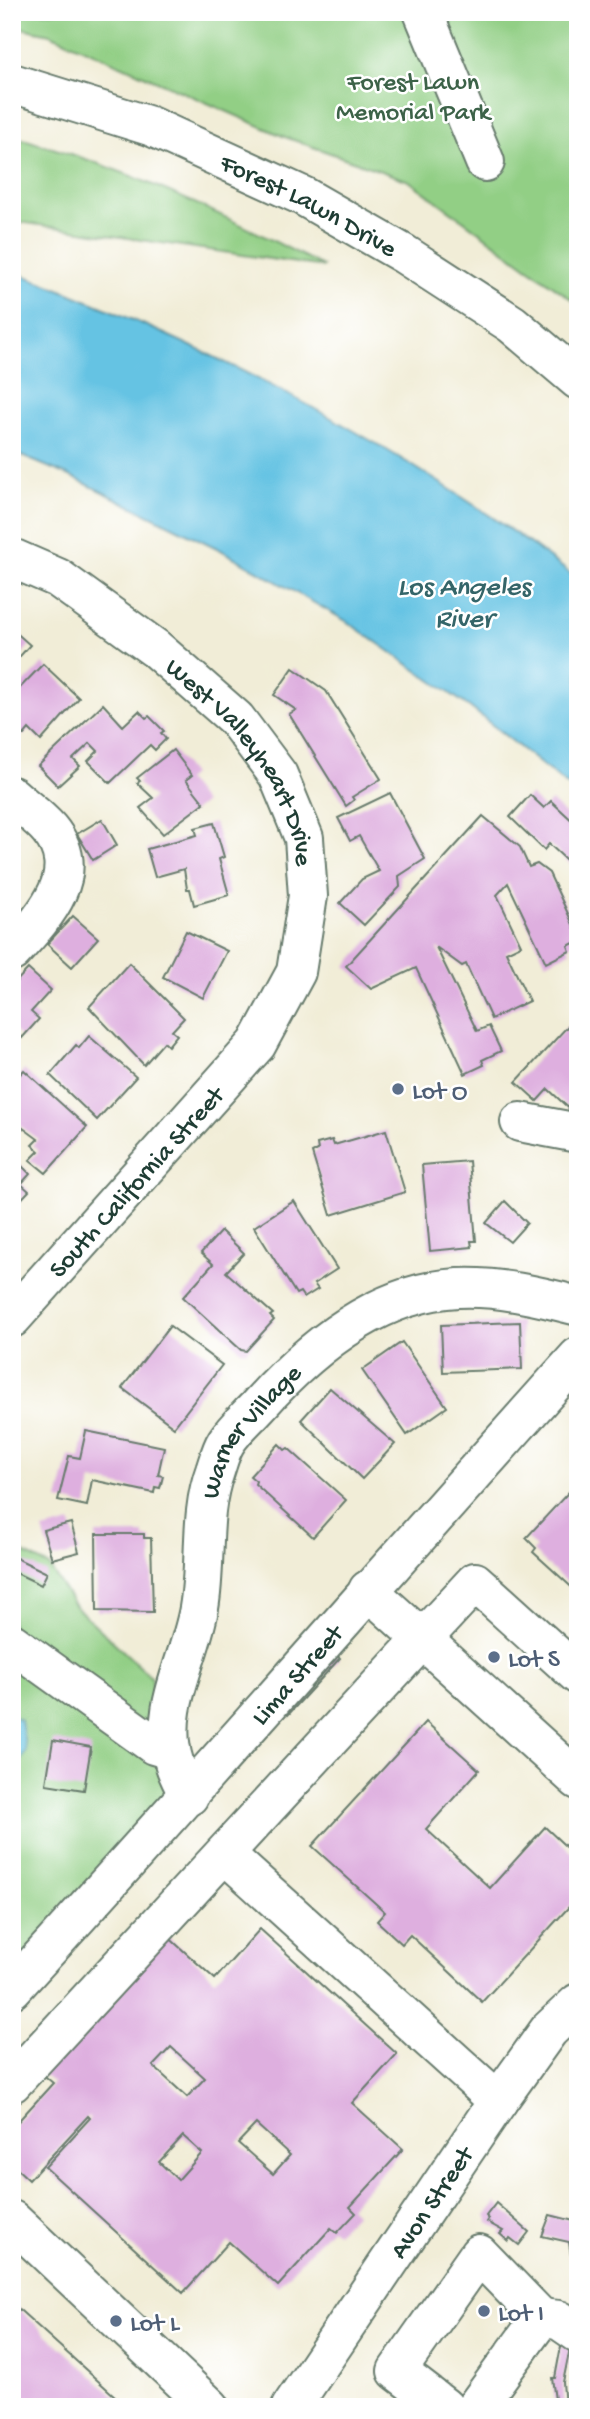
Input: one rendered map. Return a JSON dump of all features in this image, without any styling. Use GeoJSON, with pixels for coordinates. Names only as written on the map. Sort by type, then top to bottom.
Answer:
{"type":"FeatureCollection","features":[{"type":"Feature","properties":{"kind":"street"},"geometry":{"type":"LineString","coordinates":[[423,12],[485,162]]}},
{"type":"Feature","properties":{"kind":"street","name":"Forest Lawn Drive"},"geometry":{"type":"LineString","coordinates":[[12,83],[150,126],[303,196],[404,254],[512,324],[578,380]]}},
{"type":"Feature","properties":{"kind":"street","name":"West Valleyheart Drive"},"geometry":{"type":"LineString","coordinates":[[12,558],[58,578],[156,649],[236,719],[278,775],[304,838],[308,896],[296,972],[257,1044]]}},
{"type":"Feature","properties":{"kind":"street"},"geometry":{"type":"LineString","coordinates":[[12,796],[50,831],[62,855],[64,877],[57,897],[12,952]]}},
{"type":"Feature","properties":{"kind":"street","name":"South California Street"},"geometry":{"type":"LineString","coordinates":[[12,1318],[257,1044]]}},
{"type":"Feature","properties":{"kind":"street"},"geometry":{"type":"LineString","coordinates":[[520,1122],[578,1133]]}},
{"type":"Feature","properties":{"kind":"street","name":"Warner Village"},"geometry":{"type":"LineString","coordinates":[[189,1796],[171,1750],[170,1720],[200,1608],[208,1502],[213,1475],[227,1441],[286,1376],[331,1338],[374,1311],[414,1296],[458,1288],[537,1296],[578,1306]]}},
{"type":"Feature","properties":{"kind":"street","name":"Lima Street"},"geometry":{"type":"LineString","coordinates":[[12,1989],[189,1796],[254,1717],[578,1357]]}},
{"type":"Feature","properties":{"kind":"street"},"geometry":{"type":"LineString","coordinates":[[12,2083],[475,1583],[578,1675]]}},
{"type":"Feature","properties":{"kind":"street"},"geometry":{"type":"LineString","coordinates":[[369,1590],[578,1780]]}},
{"type":"Feature","properties":{"kind":"street"},"geometry":{"type":"LineString","coordinates":[[12,1643],[154,1745],[171,1750]]}},
{"type":"Feature","properties":{"kind":"street"},"geometry":{"type":"LineString","coordinates":[[225,1854],[498,2101]]}},
{"type":"Feature","properties":{"kind":"street","name":"Avon Street"},"geometry":{"type":"LineString","coordinates":[[291,2407],[498,2101],[549,2030],[578,2003]]}},
{"type":"Feature","properties":{"kind":"street"},"geometry":{"type":"LineString","coordinates":[[12,2220],[210,2407]]}},
{"type":"Feature","properties":{"kind":"street"},"geometry":{"type":"LineString","coordinates":[[444,2407],[397,2371],[479,2255],[541,2318],[559,2320],[578,2333]]}},
{"type":"Feature","properties":{"kind":"street"},"geometry":{"type":"LineString","coordinates":[[476,2407],[541,2318]]}},
{"type":"Feature","properties":{"kind":"green space","name":"Forest Lawn Memorial Park"},"geometry":{"type":"Polygon","coordinates":[[[12,12],[578,12],[578,304],[409,181],[285,137],[50,34],[12,26],[12,12]]]}},
{"type":"Feature","properties":{"kind":"green space"},"geometry":{"type":"Polygon","coordinates":[[[12,136],[93,162],[172,193],[249,228],[324,267],[12,221],[12,136]]]}},
{"type":"Feature","properties":{"kind":"green space"},"geometry":{"type":"Polygon","coordinates":[[[12,1547],[49,1566],[74,1605],[152,1678],[154,1745],[170,1806],[12,1976],[12,1547]]]}},
{"type":"Feature","properties":{"kind":"water","name":"Los Angeles River"},"geometry":{"type":"Polygon","coordinates":[[[12,271],[161,332],[306,404],[446,487],[578,579],[578,794],[471,708],[346,621],[219,549],[70,476],[12,452],[12,271]]]}},
{"type":"Feature","properties":{"kind":"water"},"geometry":{"type":"Polygon","coordinates":[[[12,1716],[21,1720],[26,1751],[12,1774],[12,1716]]]}},
{"type":"Feature","properties":{"kind":"building"},"geometry":{"type":"Polygon","coordinates":[[[12,629],[30,645],[12,665],[12,629]]]}},
{"type":"Feature","properties":{"kind":"building"},"geometry":{"type":"Polygon","coordinates":[[[43,664],[79,698],[41,741],[29,729],[24,735],[12,735],[12,696],[43,664]]]}},
{"type":"Feature","properties":{"kind":"building"},"geometry":{"type":"Polygon","coordinates":[[[293,668],[326,691],[381,779],[352,797],[354,800],[346,806],[289,714],[296,710],[274,695],[293,668]]]}},
{"type":"Feature","properties":{"kind":"building"},"geometry":{"type":"Polygon","coordinates":[[[103,704],[123,726],[139,711],[146,718],[149,716],[164,731],[161,733],[166,739],[155,750],[150,745],[110,783],[88,761],[98,751],[90,743],[73,759],[80,766],[58,786],[38,766],[103,704]]]}},
{"type":"Feature","properties":{"kind":"building"},"geometry":{"type":"Polygon","coordinates":[[[173,750],[192,775],[186,780],[204,803],[163,834],[140,808],[153,798],[137,783],[140,781],[137,778],[173,750]]]}},
{"type":"Feature","properties":{"kind":"building"},"geometry":{"type":"Polygon","coordinates":[[[390,793],[425,859],[399,876],[400,887],[364,925],[340,903],[362,879],[379,871],[359,836],[350,841],[338,818],[390,793]]]}},
{"type":"Feature","properties":{"kind":"building"},"geometry":{"type":"Polygon","coordinates":[[[530,795],[544,808],[551,801],[578,826],[578,871],[549,844],[544,850],[510,817],[530,795]]]}},
{"type":"Feature","properties":{"kind":"building"},"geometry":{"type":"Polygon","coordinates":[[[483,816],[520,847],[529,867],[537,864],[549,873],[578,935],[578,941],[568,946],[570,951],[546,963],[508,883],[497,895],[521,945],[506,952],[529,1001],[491,1019],[466,964],[462,966],[436,947],[477,1031],[489,1026],[501,1051],[482,1060],[484,1065],[465,1074],[416,968],[371,989],[346,966],[483,816]]]}},
{"type":"Feature","properties":{"kind":"building"},"geometry":{"type":"Polygon","coordinates":[[[102,819],[117,845],[93,860],[77,834],[102,819]]]}},
{"type":"Feature","properties":{"kind":"building"},"geometry":{"type":"Polygon","coordinates":[[[214,823],[224,857],[219,859],[229,895],[194,905],[190,889],[187,889],[184,869],[155,877],[147,849],[197,835],[195,828],[214,823]]]}},
{"type":"Feature","properties":{"kind":"building"},"geometry":{"type":"Polygon","coordinates":[[[73,916],[98,938],[72,967],[47,944],[73,916]]]}},
{"type":"Feature","properties":{"kind":"building"},"geometry":{"type":"Polygon","coordinates":[[[186,931],[227,951],[203,998],[163,977],[186,931]]]}},
{"type":"Feature","properties":{"kind":"building"},"geometry":{"type":"Polygon","coordinates":[[[129,963],[184,1018],[172,1031],[177,1035],[168,1046],[164,1042],[144,1065],[89,1007],[129,963]]]}},
{"type":"Feature","properties":{"kind":"building"},"geometry":{"type":"Polygon","coordinates":[[[28,969],[51,990],[31,1012],[39,1019],[22,1038],[12,1029],[12,986],[28,969]]]}},
{"type":"Feature","properties":{"kind":"building"},"geometry":{"type":"Polygon","coordinates":[[[578,1015],[578,1111],[575,1114],[548,1089],[537,1101],[516,1082],[578,1015]]]}},
{"type":"Feature","properties":{"kind":"building"},"geometry":{"type":"Polygon","coordinates":[[[89,1036],[136,1077],[97,1120],[50,1075],[76,1045],[79,1048],[89,1036]]]}},
{"type":"Feature","properties":{"kind":"building"},"geometry":{"type":"Polygon","coordinates":[[[24,1070],[87,1127],[46,1173],[30,1160],[39,1151],[32,1145],[38,1139],[15,1122],[18,1119],[12,1114],[12,1083],[24,1070]]]}},
{"type":"Feature","properties":{"kind":"building"},"geometry":{"type":"Polygon","coordinates":[[[386,1130],[405,1192],[331,1215],[312,1153],[318,1150],[317,1144],[332,1140],[334,1145],[386,1130]]]}},
{"type":"Feature","properties":{"kind":"building"},"geometry":{"type":"Polygon","coordinates":[[[469,1161],[476,1241],[471,1241],[472,1247],[430,1251],[422,1165],[469,1161]]]}},
{"type":"Feature","properties":{"kind":"building"},"geometry":{"type":"Polygon","coordinates":[[[20,1164],[30,1174],[21,1184],[29,1191],[12,1209],[12,1173],[20,1164]]]}},
{"type":"Feature","properties":{"kind":"building"},"geometry":{"type":"Polygon","coordinates":[[[294,1201],[337,1269],[314,1284],[318,1289],[304,1298],[300,1292],[296,1294],[254,1227],[294,1201]]]}},
{"type":"Feature","properties":{"kind":"building"},"geometry":{"type":"Polygon","coordinates":[[[505,1201],[527,1223],[510,1242],[486,1223],[505,1201]]]}},
{"type":"Feature","properties":{"kind":"building"},"geometry":{"type":"Polygon","coordinates":[[[221,1231],[244,1253],[226,1272],[273,1314],[270,1316],[274,1320],[246,1351],[241,1350],[183,1297],[213,1264],[201,1253],[221,1231]]]}},
{"type":"Feature","properties":{"kind":"building"},"geometry":{"type":"Polygon","coordinates":[[[520,1322],[522,1369],[443,1372],[441,1325],[520,1322]]]}},
{"type":"Feature","properties":{"kind":"building"},"geometry":{"type":"Polygon","coordinates":[[[170,1326],[222,1365],[174,1427],[122,1388],[170,1326]]]}},
{"type":"Feature","properties":{"kind":"building"},"geometry":{"type":"Polygon","coordinates":[[[402,1342],[447,1407],[407,1435],[362,1370],[402,1342]]]}},
{"type":"Feature","properties":{"kind":"building"},"geometry":{"type":"Polygon","coordinates":[[[330,1388],[395,1444],[362,1479],[301,1420],[330,1388]]]}},
{"type":"Feature","properties":{"kind":"building"},"geometry":{"type":"Polygon","coordinates":[[[86,1431],[164,1447],[158,1475],[163,1476],[160,1488],[155,1487],[154,1493],[92,1480],[87,1506],[58,1500],[69,1456],[80,1458],[86,1431]]]}},
{"type":"Feature","properties":{"kind":"building"},"geometry":{"type":"Polygon","coordinates":[[[279,1444],[285,1450],[288,1448],[346,1500],[313,1537],[255,1484],[256,1481],[250,1476],[279,1444]]]}},
{"type":"Feature","properties":{"kind":"building"},"geometry":{"type":"Polygon","coordinates":[[[578,1482],[578,1593],[533,1552],[536,1548],[526,1538],[578,1482]]]}},
{"type":"Feature","properties":{"kind":"building"},"geometry":{"type":"Polygon","coordinates":[[[71,1523],[79,1552],[52,1559],[43,1530],[71,1523]]]}},
{"type":"Feature","properties":{"kind":"building"},"geometry":{"type":"Polygon","coordinates":[[[96,1534],[144,1534],[144,1538],[151,1538],[153,1612],[97,1611],[96,1534]]]}},
{"type":"Feature","properties":{"kind":"building"},"geometry":{"type":"Polygon","coordinates":[[[12,1556],[47,1573],[41,1585],[12,1571],[12,1556]]]}},
{"type":"Feature","properties":{"kind":"building"},"geometry":{"type":"Polygon","coordinates":[[[327,1647],[340,1658],[288,1715],[276,1703],[327,1647]]]}},
{"type":"Feature","properties":{"kind":"building"},"geometry":{"type":"Polygon","coordinates":[[[426,1722],[479,1770],[426,1829],[490,1888],[545,1827],[578,1858],[578,1897],[482,2002],[410,1935],[402,1944],[377,1921],[385,1912],[312,1846],[426,1722]]]}},
{"type":"Feature","properties":{"kind":"building"},"geometry":{"type":"Polygon","coordinates":[[[53,1740],[91,1747],[84,1790],[46,1784],[53,1740]]]}},
{"type":"Feature","properties":{"kind":"building"},"geometry":{"type":"Polygon","coordinates":[[[260,1929],[397,2054],[352,2103],[403,2149],[350,2207],[356,2213],[337,2233],[331,2228],[278,2286],[229,2242],[183,2293],[45,2167],[90,2118],[88,2116],[29,2180],[12,2164],[12,2128],[53,2083],[40,2072],[166,1935],[215,1979],[260,1929]],[[171,2047],[153,2066],[187,2097],[205,2078],[171,2047]],[[256,2124],[238,2143],[273,2174],[290,2155],[256,2124]],[[183,2136],[159,2162],[178,2180],[202,2153],[183,2136]]]}},
{"type":"Feature","properties":{"kind":"building"},"geometry":{"type":"Polygon","coordinates":[[[496,2203],[529,2232],[519,2245],[510,2238],[508,2241],[500,2234],[503,2231],[487,2222],[489,2219],[486,2216],[496,2203]]]}},
{"type":"Feature","properties":{"kind":"building"},"geometry":{"type":"Polygon","coordinates":[[[550,2215],[578,2222],[578,2283],[575,2284],[569,2242],[542,2236],[550,2215]]]}},
{"type":"Feature","properties":{"kind":"building"},"geometry":{"type":"Polygon","coordinates":[[[12,2303],[127,2407],[12,2407],[12,2303]]]}},
{"type":"Feature","properties":{"kind":"building"},"geometry":{"type":"Polygon","coordinates":[[[561,2346],[570,2348],[563,2382],[565,2407],[556,2407],[552,2378],[555,2378],[561,2346]]]}},
{"type":"Feature","properties":{"kind":"place","name":"Lot O"},"geometry":{"type":"Point","coordinates":[398,1089]}},
{"type":"Feature","properties":{"kind":"place","name":"Lot S"},"geometry":{"type":"Point","coordinates":[494,1657]}},
{"type":"Feature","properties":{"kind":"place","name":"Lot I"},"geometry":{"type":"Point","coordinates":[484,2311]}},
{"type":"Feature","properties":{"kind":"place","name":"Lot L"},"geometry":{"type":"Point","coordinates":[116,2321]}}]}
